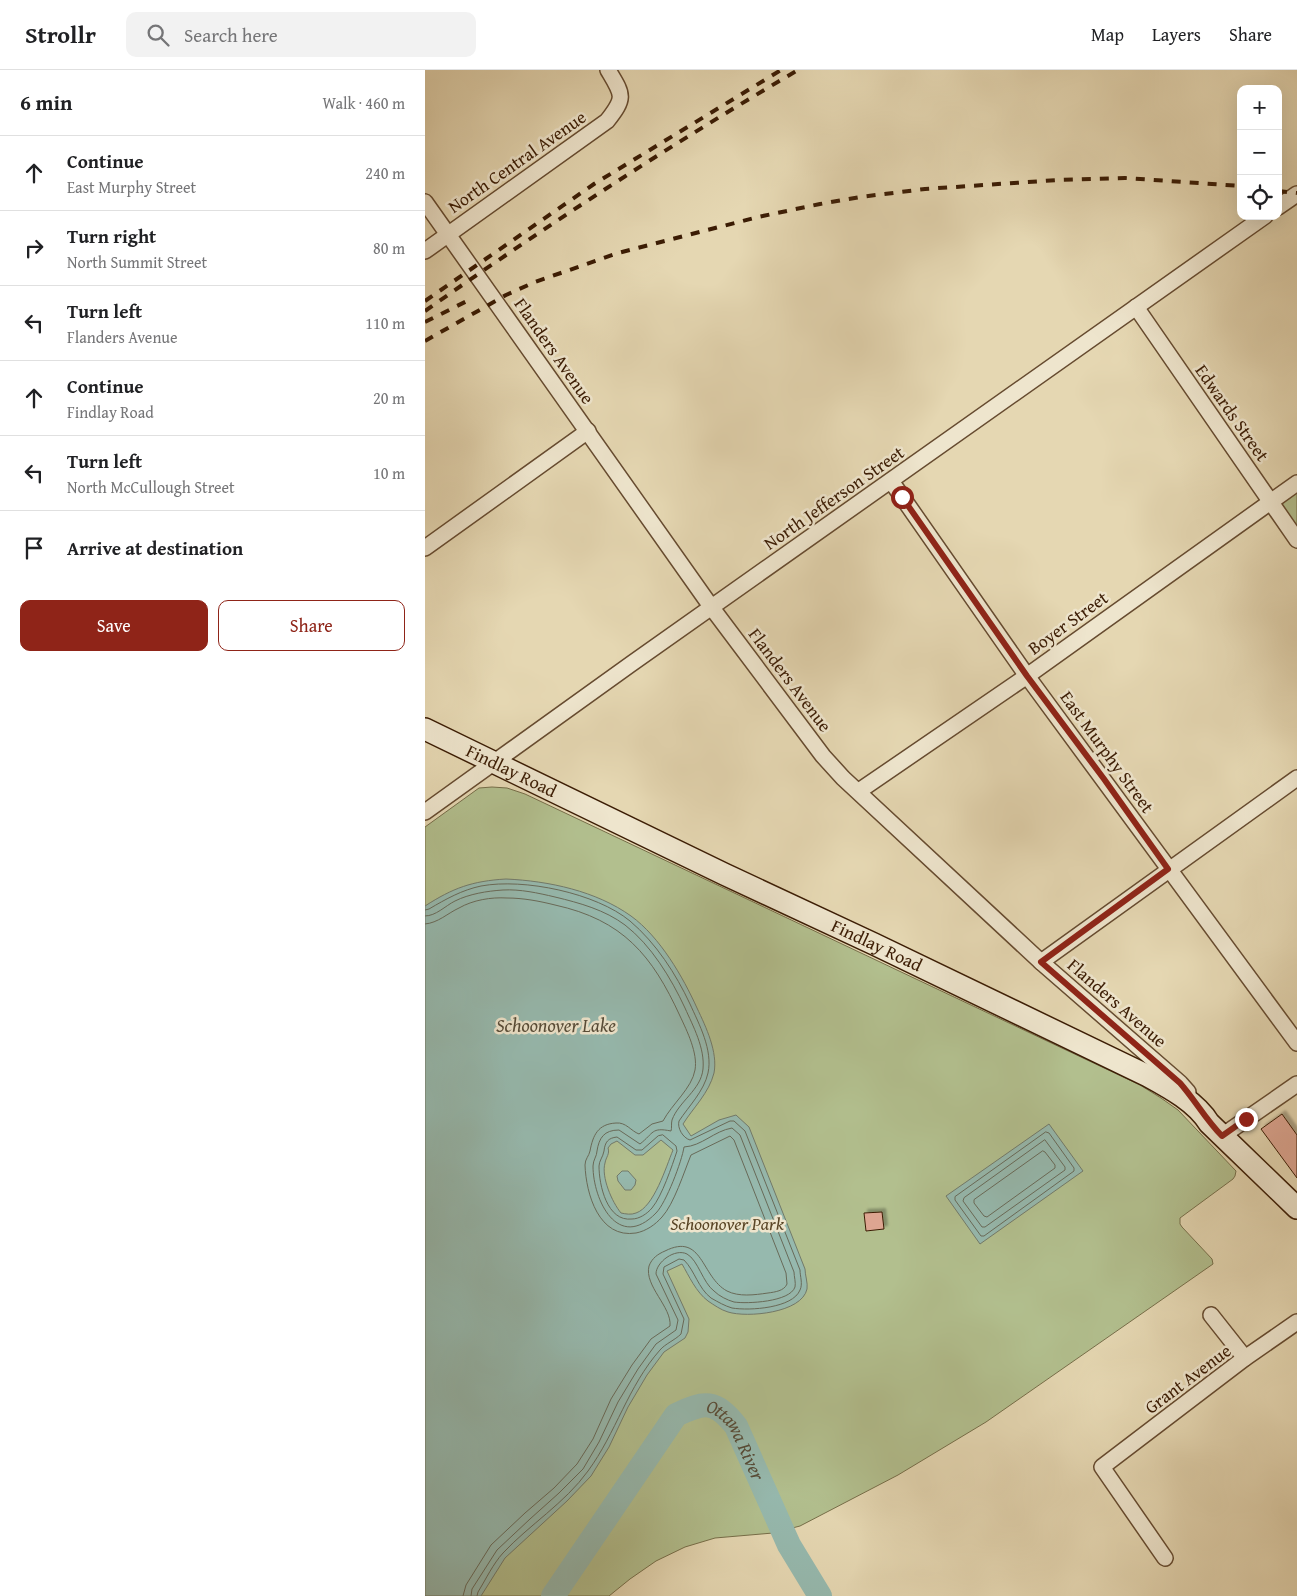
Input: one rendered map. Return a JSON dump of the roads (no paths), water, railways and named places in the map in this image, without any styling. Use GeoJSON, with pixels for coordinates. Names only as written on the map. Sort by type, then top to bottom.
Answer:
{"type":"FeatureCollection","features":[{"type":"Feature","properties":{"kind":"main road","name":"Findlay Road"},"geometry":{"type":"LineString","coordinates":[[425,729],[1167,1086],[1202,1112],[1209,1123],[1297,1208]]}},
{"type":"Feature","properties":{"kind":"street","name":"North Central Avenue"},"geometry":{"type":"LineString","coordinates":[[425,251],[607,121],[620,104],[621,96],[608,70]]}},
{"type":"Feature","properties":{"kind":"street"},"geometry":{"type":"LineString","coordinates":[[1282,204],[1297,194]]}},
{"type":"Feature","properties":{"kind":"street","name":"Flanders Avenue"},"geometry":{"type":"LineString","coordinates":[[425,202],[712,608],[823,756],[843,778],[1041,962],[1180,1083],[1202,1112]]}},
{"type":"Feature","properties":{"kind":"street","name":"North Jefferson Street"},"geometry":{"type":"LineString","coordinates":[[425,812],[1259,220]]}},
{"type":"Feature","properties":{"kind":"street","name":"Edwards Street"},"geometry":{"type":"LineString","coordinates":[[1136,307],[1297,540]]}},
{"type":"Feature","properties":{"kind":"street"},"geometry":{"type":"LineString","coordinates":[[425,548],[588,431]]}},
{"type":"Feature","properties":{"kind":"street","name":"East Murphy Street"},"geometry":{"type":"LineString","coordinates":[[891,481],[1027,676],[1297,1043]]}},
{"type":"Feature","properties":{"kind":"street","name":"Boyer Street"},"geometry":{"type":"LineString","coordinates":[[859,791],[1027,676],[1297,483]]}},
{"type":"Feature","properties":{"kind":"street"},"geometry":{"type":"LineString","coordinates":[[1041,962],[1297,778]]}},
{"type":"Feature","properties":{"kind":"street"},"geometry":{"type":"LineString","coordinates":[[1222,1136],[1297,1084]]}},
{"type":"Feature","properties":{"kind":"street"},"geometry":{"type":"LineString","coordinates":[[1211,1315],[1245,1358]]}},
{"type":"Feature","properties":{"kind":"street","name":"Grant Avenue"},"geometry":{"type":"LineString","coordinates":[[1165,1558],[1103,1467],[1245,1358],[1297,1322]]}},
{"type":"Feature","properties":{"kind":"water","name":"Schoonover Lake"},"geometry":{"type":"Polygon","coordinates":[[[506,879],[539,882],[572,889],[603,900],[631,916],[661,946],[678,971],[691,996],[713,1048],[715,1065],[712,1080],[683,1124],[691,1136],[719,1120],[736,1115],[749,1127],[805,1269],[807,1289],[803,1297],[795,1304],[785,1308],[760,1314],[737,1314],[723,1310],[704,1297],[693,1284],[682,1264],[667,1271],[689,1319],[688,1332],[685,1338],[664,1352],[647,1375],[628,1407],[609,1447],[591,1476],[567,1501],[505,1558],[481,1596],[425,1596],[425,906],[463,886],[506,879]],[[661,1140],[643,1155],[635,1155],[617,1141],[611,1144],[608,1148],[604,1169],[611,1196],[621,1213],[636,1213],[648,1203],[659,1186],[673,1150],[661,1140]]]}},
{"type":"Feature","properties":{"kind":"water"},"geometry":{"type":"Polygon","coordinates":[[[1049,1124],[1083,1171],[980,1244],[946,1196],[1049,1124]]]}},
{"type":"Feature","properties":{"kind":"water"},"geometry":{"type":"Polygon","coordinates":[[[622,1171],[628,1171],[636,1180],[631,1190],[625,1190],[618,1181],[617,1176],[622,1171]]]}},
{"type":"Feature","properties":{"kind":"waterway","name":"Ottawa River"},"geometry":{"type":"LineString","coordinates":[[553,1596],[676,1415],[702,1405],[709,1405],[722,1411],[736,1426],[789,1545],[820,1596]]}},
{"type":"Feature","properties":{"kind":"railway"},"geometry":{"type":"LineString","coordinates":[[425,301],[594,184],[781,70]]}},
{"type":"Feature","properties":{"kind":"railway"},"geometry":{"type":"LineString","coordinates":[[425,311],[609,187],[703,127],[798,70]]}},
{"type":"Feature","properties":{"kind":"railway"},"geometry":{"type":"LineString","coordinates":[[425,341],[506,295],[535,282],[618,253],[758,217],[820,204],[925,189],[1058,180],[1125,178],[1237,186]]}},
{"type":"Feature","properties":{"kind":"railway"},"geometry":{"type":"LineString","coordinates":[[1282,191],[1297,193]]}},
{"type":"Feature","properties":{"kind":"railway"},"geometry":{"type":"LineString","coordinates":[[425,322],[473,298]]}},
{"type":"Feature","properties":{"kind":"park label","name":"Schoonover Park"},"geometry":{"type":"Point","coordinates":[727,1224]}}]}
